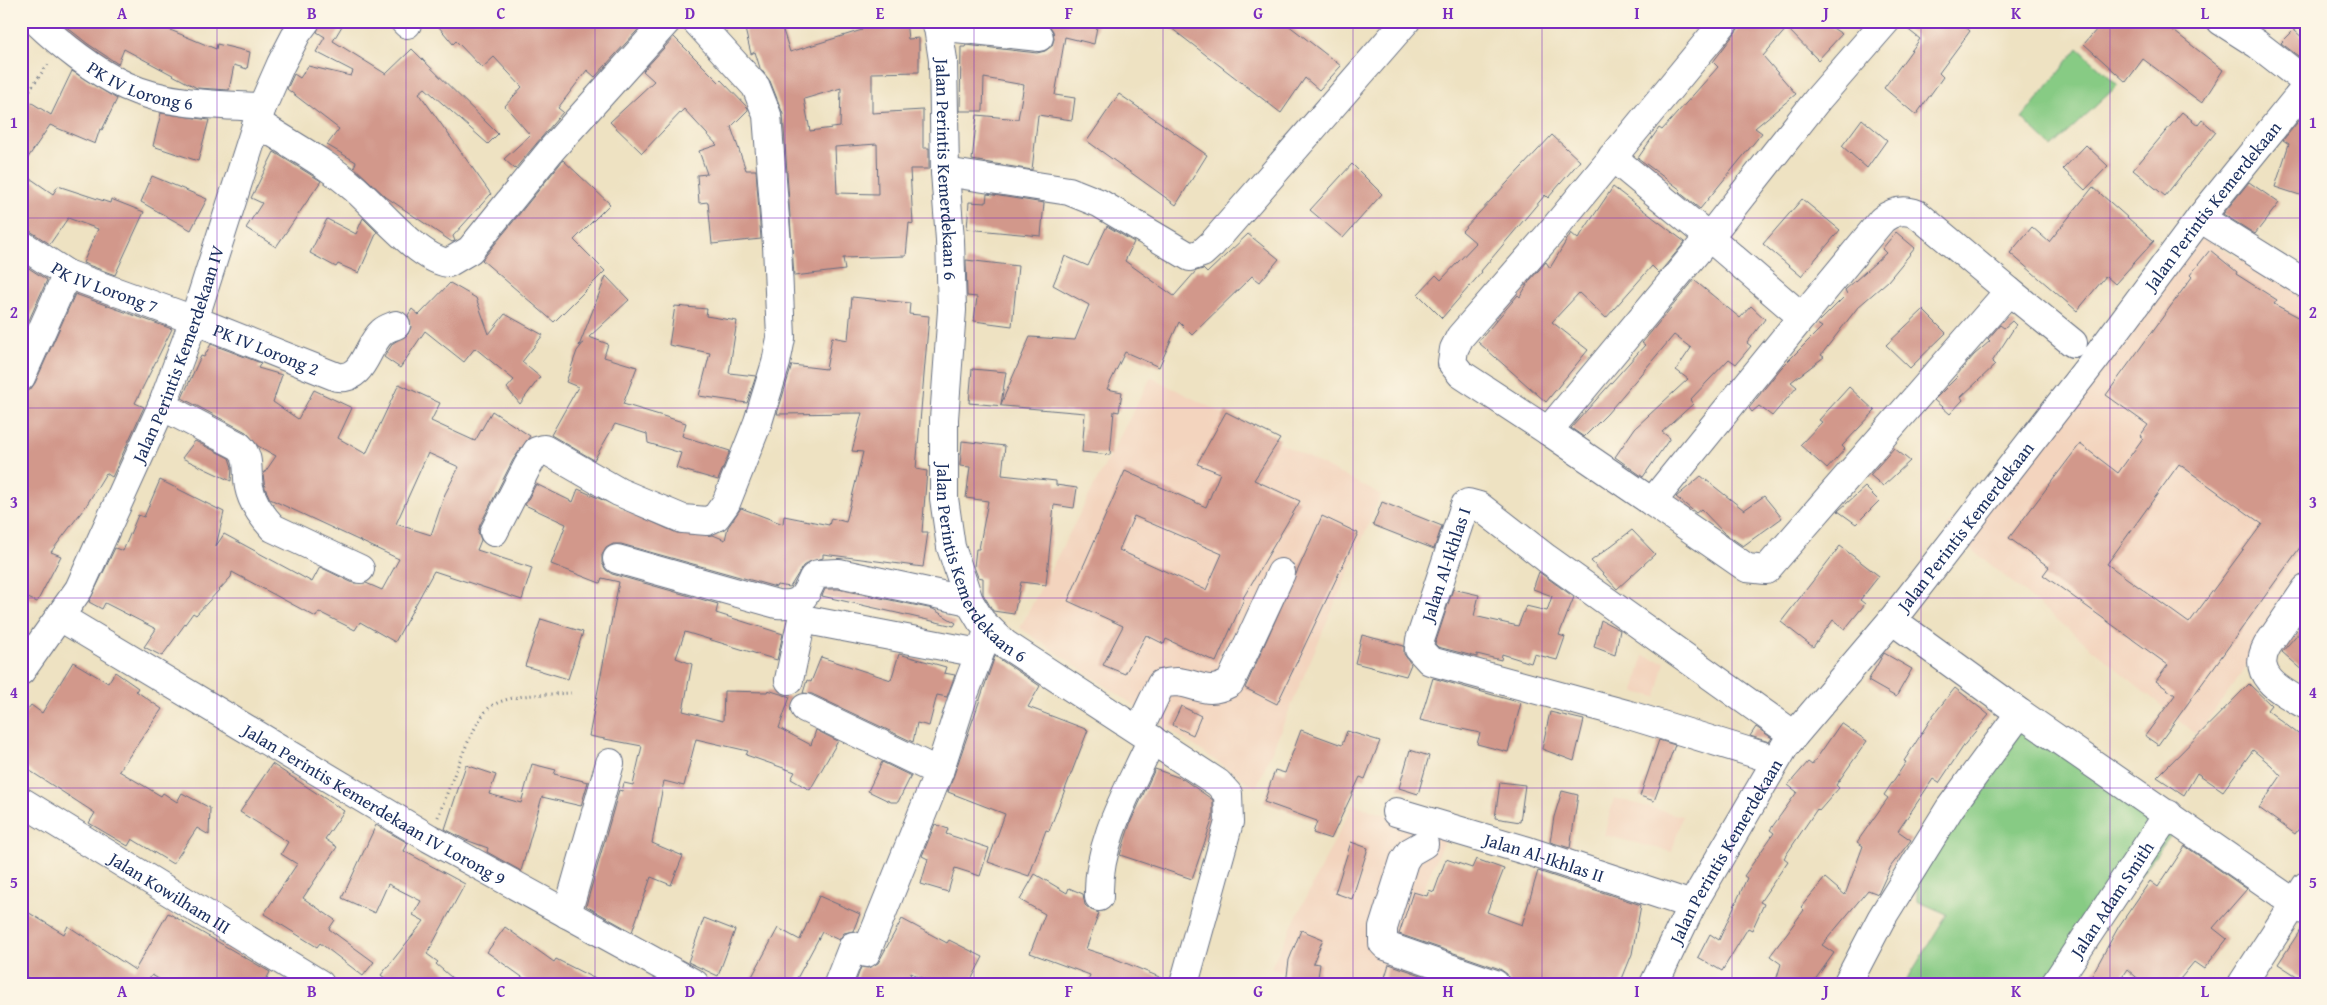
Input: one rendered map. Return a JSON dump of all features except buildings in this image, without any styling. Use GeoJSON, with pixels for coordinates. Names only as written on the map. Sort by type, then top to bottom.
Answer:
{"type":"FeatureCollection","features":[{"type":"Feature","properties":{"kind":"street","name":"PK IV Lorong 6"},"geometry":{"type":"LineString","coordinates":[[36,21],[62,45],[126,86],[184,101],[260,115]]}},
{"type":"Feature","properties":{"kind":"street","name":"Jalan Perintis Kemerdekaan IV"},"geometry":{"type":"LineString","coordinates":[[21,672],[78,589],[94,559],[162,406],[194,320],[260,115],[281,64],[297,33],[306,21]]}},
{"type":"Feature","properties":{"kind":"street"},"geometry":{"type":"LineString","coordinates":[[260,115],[352,186],[401,233],[438,262],[448,264],[470,250],[552,149],[667,21]]}},
{"type":"Feature","properties":{"kind":"street"},"geometry":{"type":"LineString","coordinates":[[494,532],[537,450],[544,449],[620,492],[683,519],[707,521],[716,517],[726,502],[758,422],[781,338],[777,245],[768,124],[764,105],[756,87],[696,21]]}},
{"type":"Feature","properties":{"kind":"street"},"geometry":{"type":"LineString","coordinates":[[945,172],[1069,191],[1099,203],[1190,257],[1202,254],[1406,21]]}},
{"type":"Feature","properties":{"kind":"street"},"geometry":{"type":"LineString","coordinates":[[1725,21],[1460,337],[1454,348],[1452,363],[1461,374],[1548,431],[1747,568],[1766,570],[2009,291]]}},
{"type":"Feature","properties":{"kind":"street"},"geometry":{"type":"LineString","coordinates":[[1548,431],[1709,237],[1818,99],[1886,21]]}},
{"type":"Feature","properties":{"kind":"street"},"geometry":{"type":"LineString","coordinates":[[2221,21],[2257,44],[2306,82]]}},
{"type":"Feature","properties":{"kind":"street"},"geometry":{"type":"LineString","coordinates":[[937,24],[1039,36]]}},
{"type":"Feature","properties":{"kind":"street","name":"Jalan Perintis Kemerdekaan 6"},"geometry":{"type":"LineString","coordinates":[[937,24],[943,69],[945,172],[950,240],[952,310],[944,419],[944,498],[951,547],[969,601],[981,621],[984,641],[1006,644],[1218,783],[1228,794],[1229,822],[1184,984]]}},
{"type":"Feature","properties":{"kind":"street","name":"Jalan Perintis Kemerdekaan"},"geometry":{"type":"LineString","coordinates":[[1662,981],[1692,905],[1776,760],[1794,735],[1892,620],[2095,360],[2200,218],[2306,87]]}},
{"type":"Feature","properties":{"kind":"street"},"geometry":{"type":"LineString","coordinates":[[1612,157],[1802,317]]}},
{"type":"Feature","properties":{"kind":"street"},"geometry":{"type":"LineString","coordinates":[[1652,502],[1882,220],[1890,214],[1900,211],[1917,214],[2073,343]]}},
{"type":"Feature","properties":{"kind":"street"},"geometry":{"type":"LineString","coordinates":[[2200,218],[2306,284]]}},
{"type":"Feature","properties":{"kind":"street","name":"PK IV Lorong 7"},"geometry":{"type":"LineString","coordinates":[[21,244],[67,274],[194,320]]}},
{"type":"Feature","properties":{"kind":"street"},"geometry":{"type":"LineString","coordinates":[[21,377],[67,274]]}},
{"type":"Feature","properties":{"kind":"street","name":"PK IV Lorong 2"},"geometry":{"type":"LineString","coordinates":[[194,320],[337,377],[346,378],[360,367],[382,332],[396,325]]}},
{"type":"Feature","properties":{"kind":"street"},"geometry":{"type":"LineString","coordinates":[[162,406],[239,446],[245,451],[252,498],[263,517],[273,528],[360,569]]}},
{"type":"Feature","properties":{"kind":"street","name":"Jalan Al-Ikhlas I"},"geometry":{"type":"LineString","coordinates":[[1776,760],[1626,714],[1430,661],[1419,649],[1420,640],[1465,506],[1468,503],[1479,506],[1546,558],[1794,735]]}},
{"type":"Feature","properties":{"kind":"street"},"geometry":{"type":"LineString","coordinates":[[617,559],[777,604],[796,603],[804,598],[813,578],[825,573],[839,573],[969,601]]}},
{"type":"Feature","properties":{"kind":"street"},"geometry":{"type":"LineString","coordinates":[[1099,897],[1100,868],[1109,836],[1161,684],[1177,682],[1217,690],[1230,683],[1281,572]]}},
{"type":"Feature","properties":{"kind":"street"},"geometry":{"type":"LineString","coordinates":[[2306,589],[2267,646],[2262,665],[2274,687],[2306,705]]}},
{"type":"Feature","properties":{"kind":"street","name":"Jalan Perintis Kemerdekaan IV Lorong 9"},"geometry":{"type":"LineString","coordinates":[[60,616],[429,838],[695,984]]}},
{"type":"Feature","properties":{"kind":"street"},"geometry":{"type":"LineString","coordinates":[[789,680],[802,619],[984,641],[939,772],[866,953],[854,946],[838,984]]}},
{"type":"Feature","properties":{"kind":"street"},"geometry":{"type":"LineString","coordinates":[[1892,620],[2020,713],[2168,814],[2302,900],[2242,984]]}},
{"type":"Feature","properties":{"kind":"street"},"geometry":{"type":"LineString","coordinates":[[805,708],[939,772]]}},
{"type":"Feature","properties":{"kind":"street"},"geometry":{"type":"LineString","coordinates":[[1847,984],[1881,919],[1950,808],[2020,713]]}},
{"type":"Feature","properties":{"kind":"street"},"geometry":{"type":"LineString","coordinates":[[567,914],[610,763]]}},
{"type":"Feature","properties":{"kind":"street","name":"Jalan Kowilham III"},"geometry":{"type":"LineString","coordinates":[[21,802],[320,984]]}},
{"type":"Feature","properties":{"kind":"street","name":"Jalan Al-Ikhlas II"},"geometry":{"type":"LineString","coordinates":[[1396,812],[1528,851],[1692,905]]}},
{"type":"Feature","properties":{"kind":"street","name":"Jalan Adam Smith"},"geometry":{"type":"LineString","coordinates":[[2055,984],[2168,814]]}},
{"type":"Feature","properties":{"kind":"street"},"geometry":{"type":"LineString","coordinates":[[1424,844],[1410,852],[1404,861],[1382,935],[1383,943],[1386,946],[1495,984]]}},
{"type":"Feature","properties":{"kind":"path"},"geometry":{"type":"LineString","coordinates":[[21,102],[62,45]]}},
{"type":"Feature","properties":{"kind":"path"},"geometry":{"type":"LineString","coordinates":[[429,838],[477,722],[491,705],[516,697],[572,693]]}},
{"type":"Feature","properties":{"kind":"shaded area"},"geometry":{"type":"Polygon","coordinates":[[[2203,237],[2306,297],[2306,584],[2197,735],[1946,528],[2203,237]]]}},
{"type":"Feature","properties":{"kind":"shaded area"},"geometry":{"type":"Polygon","coordinates":[[[1151,377],[1381,495],[1256,788],[1020,628],[1151,377]]]}},
{"type":"Feature","properties":{"kind":"shaded area"},"geometry":{"type":"Polygon","coordinates":[[[1643,656],[1665,662],[1656,697],[1634,692],[1643,656]]]}},
{"type":"Feature","properties":{"kind":"shaded area"},"geometry":{"type":"Polygon","coordinates":[[[1614,798],[1682,816],[1672,852],[1604,835],[1614,798]]]}},
{"type":"Feature","properties":{"kind":"shaded area"},"geometry":{"type":"Polygon","coordinates":[[[1353,804],[1446,835],[1384,984],[1309,984],[1271,967],[1353,804]]]}},
{"type":"Feature","properties":{"kind":"green space"},"geometry":{"type":"Polygon","coordinates":[[[2078,48],[2118,85],[2052,147],[2022,118],[2078,48]]]}},
{"type":"Feature","properties":{"kind":"green space"},"geometry":{"type":"Polygon","coordinates":[[[2012,718],[2175,830],[2058,984],[1878,984],[1882,982],[1905,983],[1947,914],[1917,901],[1917,867],[2012,718]]]}}]}
